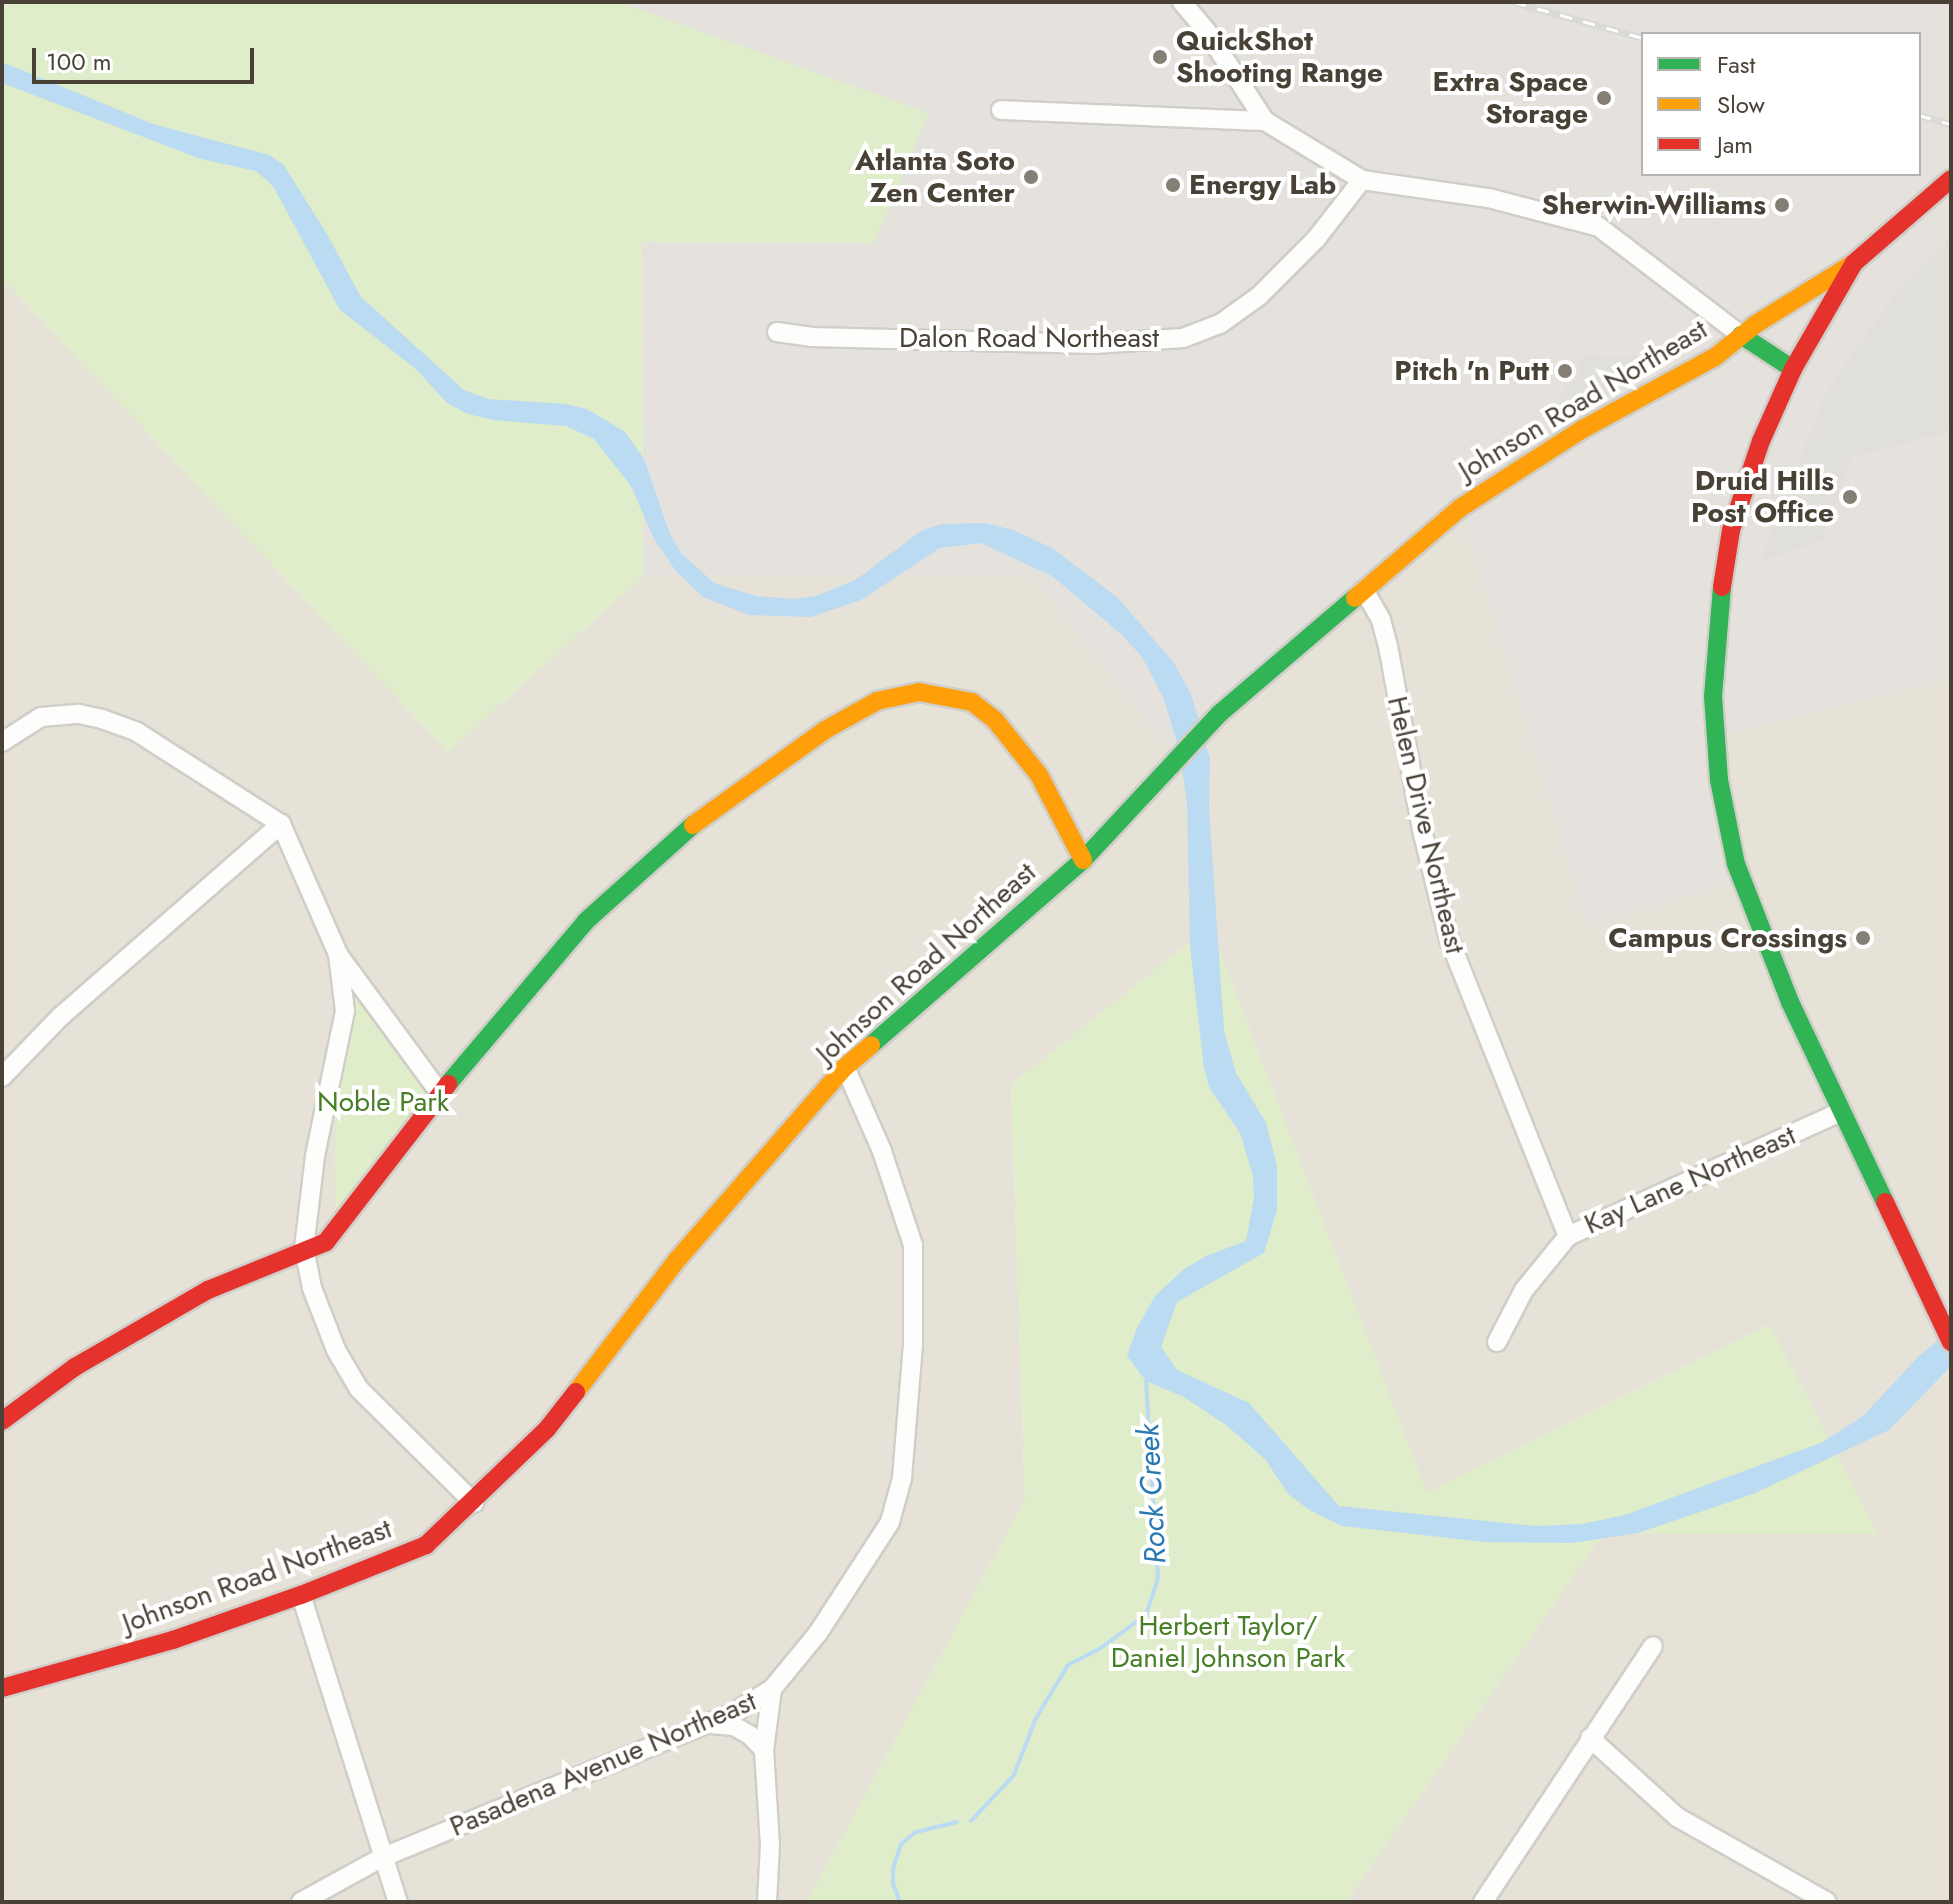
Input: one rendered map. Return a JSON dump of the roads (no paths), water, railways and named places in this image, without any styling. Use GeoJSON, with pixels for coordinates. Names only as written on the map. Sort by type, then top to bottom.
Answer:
{"type":"FeatureCollection","features":[{"type":"Feature","properties":{"kind":"street"},"geometry":{"type":"LineString","coordinates":[[1182,2],[1207,32],[1265,121],[1362,180],[1489,198],[1599,227],[1741,335],[1793,369]]}},
{"type":"Feature","properties":{"kind":"street"},"geometry":{"type":"LineString","coordinates":[[1001,110],[1265,121]]}},
{"type":"Feature","properties":{"kind":"street"},"geometry":{"type":"LineString","coordinates":[[1951,179],[1854,263],[1793,369],[1761,441],[1731,530],[1713,696],[1719,780],[1736,864],[1790,1002],[1951,1342]]}},
{"type":"Feature","properties":{"kind":"street","name":"Dalon Road Northeast"},"geometry":{"type":"LineString","coordinates":[[777,332],[811,337],[1095,344],[1183,338],[1220,324],[1259,296],[1316,239],[1362,180]]}},
{"type":"Feature","properties":{"kind":"street","name":"Johnson Road Northeast"},"geometry":{"type":"LineString","coordinates":[[2,1688],[173,1640],[301,1595],[426,1545],[474,1503],[547,1429],[677,1260],[845,1067],[1083,860],[1219,714],[1460,508],[1512,472],[1715,357],[1741,335],[1854,263]]}},
{"type":"Feature","properties":{"kind":"street","name":"Helen Drive Northeast"},"geometry":{"type":"LineString","coordinates":[[1364,590],[1381,620],[1388,646],[1422,830],[1449,939],[1568,1236]]}},
{"type":"Feature","properties":{"kind":"street"},"geometry":{"type":"LineString","coordinates":[[2,1421],[75,1367],[194,1298],[304,1248],[326,1242],[440,1093],[586,921],[707,812],[825,730],[877,701],[919,692],[972,702],[995,720],[1039,775],[1083,860]]}},
{"type":"Feature","properties":{"kind":"street"},"geometry":{"type":"LineString","coordinates":[[2,742],[41,717],[79,714],[102,719],[137,732],[281,824],[338,954],[440,1093]]}},
{"type":"Feature","properties":{"kind":"street"},"geometry":{"type":"LineString","coordinates":[[2,1077],[61,1016],[281,824]]}},
{"type":"Feature","properties":{"kind":"street"},"geometry":{"type":"LineString","coordinates":[[338,954],[345,1011],[315,1156],[304,1248],[312,1288],[336,1350],[359,1389],[474,1503]]}},
{"type":"Feature","properties":{"kind":"street","name":"Pasadena Avenue Northeast"},"geometry":{"type":"LineString","coordinates":[[301,1902],[381,1858],[708,1724],[772,1689],[818,1633],[890,1522],[902,1478],[913,1345],[913,1245],[882,1151],[845,1067]]}},
{"type":"Feature","properties":{"kind":"street","name":"Kay Lane Northeast"},"geometry":{"type":"LineString","coordinates":[[1497,1342],[1524,1290],[1568,1236],[1842,1111]]}},
{"type":"Feature","properties":{"kind":"street"},"geometry":{"type":"LineString","coordinates":[[301,1595],[381,1858],[398,1902]]}},
{"type":"Feature","properties":{"kind":"street"},"geometry":{"type":"LineString","coordinates":[[1483,1902],[1653,1646]]}},
{"type":"Feature","properties":{"kind":"street"},"geometry":{"type":"LineString","coordinates":[[767,1902],[770,1845],[764,1750],[772,1689]]}},
{"type":"Feature","properties":{"kind":"street"},"geometry":{"type":"LineString","coordinates":[[708,1724],[734,1726],[751,1736],[764,1750]]}},
{"type":"Feature","properties":{"kind":"street"},"geometry":{"type":"LineString","coordinates":[[1590,1738],[1677,1817],[1827,1902]]}},
{"type":"Feature","properties":{"kind":"water"},"geometry":{"type":"Polygon","coordinates":[[[2,62],[153,124],[269,155],[283,164],[327,234],[361,297],[464,390],[488,399],[566,404],[587,409],[625,432],[644,459],[670,534],[681,553],[714,583],[756,596],[794,599],[816,596],[857,579],[921,531],[942,524],[985,523],[1013,530],[1052,548],[1118,598],[1174,663],[1191,694],[1210,759],[1209,808],[1224,1031],[1236,1073],[1266,1123],[1277,1166],[1277,1210],[1264,1253],[1177,1302],[1161,1347],[1177,1370],[1249,1403],[1339,1506],[1537,1526],[1582,1524],[1625,1515],[1823,1442],[1863,1416],[1919,1356],[1951,1329],[1951,1366],[1889,1430],[1753,1494],[1638,1533],[1572,1543],[1485,1542],[1342,1526],[1311,1511],[1288,1494],[1265,1459],[1226,1425],[1184,1397],[1146,1381],[1127,1356],[1137,1328],[1155,1296],[1183,1270],[1206,1256],[1246,1241],[1254,1198],[1253,1176],[1240,1133],[1209,1087],[1204,1068],[1190,946],[1187,802],[1179,749],[1164,699],[1142,657],[1121,634],[1052,576],[981,543],[940,548],[861,600],[811,617],[749,615],[703,597],[676,571],[654,539],[631,486],[594,439],[566,426],[494,420],[468,414],[447,403],[416,369],[340,310],[273,186],[256,171],[201,159],[2,83],[2,62]]]}},
{"type":"Feature","properties":{"kind":"waterway","name":"Rock Creek"},"geometry":{"type":"LineString","coordinates":[[971,1821],[1014,1775],[1036,1718],[1068,1665],[1098,1650],[1146,1615],[1158,1578],[1146,1381]]}},
{"type":"Feature","properties":{"kind":"waterway","name":"Rock Creek"},"geometry":{"type":"LineString","coordinates":[[900,1902],[893,1884],[893,1869],[901,1844],[916,1832],[957,1822]]}},
{"type":"Feature","properties":{"kind":"railway"},"geometry":{"type":"LineString","coordinates":[[1514,2],[1641,37]]}},
{"type":"Feature","properties":{"kind":"railway"},"geometry":{"type":"LineString","coordinates":[[1921,116],[1951,124]]}},
{"type":"Feature","properties":{"kind":"place","name":"QuickShot Shooting Range"},"geometry":{"type":"Point","coordinates":[1160,57]}},
{"type":"Feature","properties":{"kind":"place","name":"Extra Space Storage"},"geometry":{"type":"Point","coordinates":[1604,98]}},
{"type":"Feature","properties":{"kind":"place","name":"Atlanta Soto Zen Center"},"geometry":{"type":"Point","coordinates":[1031,177]}},
{"type":"Feature","properties":{"kind":"place","name":"Energy Lab"},"geometry":{"type":"Point","coordinates":[1173,185]}},
{"type":"Feature","properties":{"kind":"place","name":"Sherwin-Williams"},"geometry":{"type":"Point","coordinates":[1782,205]}},
{"type":"Feature","properties":{"kind":"place","name":"Pitch 'n Putt"},"geometry":{"type":"Point","coordinates":[1565,371]}},
{"type":"Feature","properties":{"kind":"place","name":"Druid Hills Post Office"},"geometry":{"type":"Point","coordinates":[1850,497]}},
{"type":"Feature","properties":{"kind":"place","name":"Campus Crossings"},"geometry":{"type":"Point","coordinates":[1863,938]}},
{"type":"Feature","properties":{"kind":"park label","name":"Noble Park"},"geometry":{"type":"Point","coordinates":[383,1102]}},
{"type":"Feature","properties":{"kind":"park label","name":"Herbert Taylor/ Daniel Johnson Park"},"geometry":{"type":"Point","coordinates":[1228,1642]}}]}
